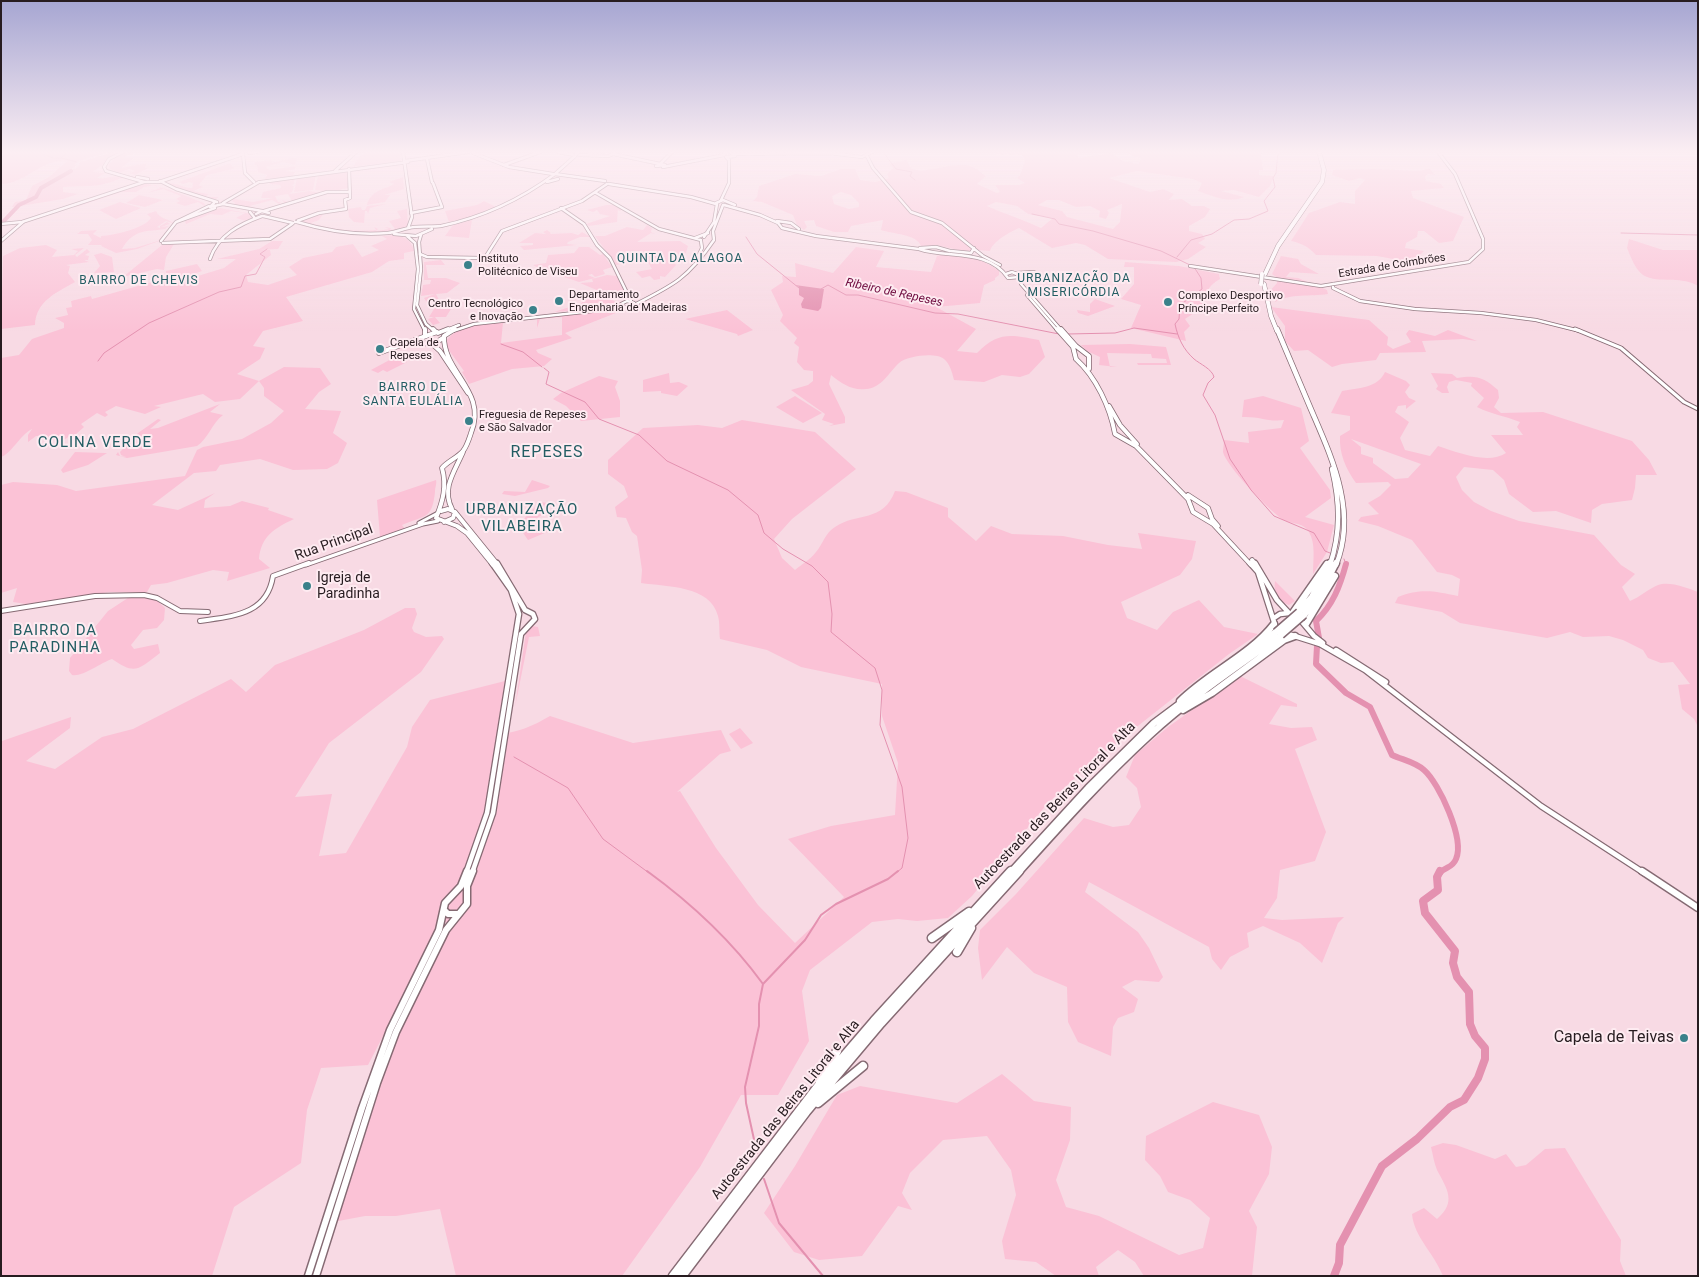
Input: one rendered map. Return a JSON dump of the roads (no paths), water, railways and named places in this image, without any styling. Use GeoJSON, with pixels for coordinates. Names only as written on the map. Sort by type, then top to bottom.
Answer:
{"type":"FeatureCollection","features":[{"type":"Feature","properties":{"kind":"highway","name":"Autoestrada das Beiras Litoral e Alta"},"geometry":{"type":"LineString","coordinates":[[1301,613],[1323,581],[1333,556],[1340,526],[1340,509],[1334,476],[1267,316],[1262,284],[1263,274],[1278,246],[1302,212]]}},
{"type":"Feature","properties":{"kind":"highway","name":"Autoestrada das Beiras Litoral e Alta"},"geometry":{"type":"LineString","coordinates":[[673,1276],[819,1085],[979,905],[1105,770],[1135,740],[1279,634],[1324,588],[1338,564],[1343,541],[1345,519],[1338,476],[1271,316],[1262,284]]}},
{"type":"Feature","properties":{"kind":"highway"},"geometry":{"type":"LineString","coordinates":[[1290,613],[1299,605],[1333,556]]}},
{"type":"Feature","properties":{"kind":"highway"},"geometry":{"type":"LineString","coordinates":[[1306,627],[1308,618],[1329,590],[1338,564]]}},
{"type":"Feature","properties":{"kind":"highway"},"geometry":{"type":"LineString","coordinates":[[1176,710],[1190,689],[1265,635],[1274,621]]}},
{"type":"Feature","properties":{"kind":"highway"},"geometry":{"type":"LineString","coordinates":[[1176,710],[1191,707],[1284,640],[1296,636]]}},
{"type":"Feature","properties":{"kind":"highway","name":"Autoestrada das Beiras Litoral e Alta"},"geometry":{"type":"LineString","coordinates":[[682,1276],[806,1112],[881,1023],[1098,785],[1176,710]]}},
{"type":"Feature","properties":{"kind":"highway"},"geometry":{"type":"LineString","coordinates":[[932,938],[979,905]]}},
{"type":"Feature","properties":{"kind":"highway"},"geometry":{"type":"LineString","coordinates":[[957,952],[975,920]]}},
{"type":"Feature","properties":{"kind":"highway"},"geometry":{"type":"LineString","coordinates":[[819,1085],[824,1071],[837,1051]]}},
{"type":"Feature","properties":{"kind":"highway"},"geometry":{"type":"LineString","coordinates":[[806,1112],[863,1066]]}},
{"type":"Feature","properties":{"kind":"main road"},"geometry":{"type":"LineString","coordinates":[[5,224],[22,222],[52,212]]}},
{"type":"Feature","properties":{"kind":"main road"},"geometry":{"type":"LineString","coordinates":[[5,224],[22,222],[52,212]]}},
{"type":"Feature","properties":{"kind":"main road"},"geometry":{"type":"LineString","coordinates":[[247,212],[255,216],[295,222],[347,234],[377,234],[450,224],[489,212]]}},
{"type":"Feature","properties":{"kind":"main road"},"geometry":{"type":"LineString","coordinates":[[255,216],[262,212]]}},
{"type":"Feature","properties":{"kind":"main road"},"geometry":{"type":"LineString","coordinates":[[262,216],[269,212],[295,222],[346,235],[405,235],[422,233],[489,212]]}},
{"type":"Feature","properties":{"kind":"main road"},"geometry":{"type":"LineString","coordinates":[[411,212],[414,223],[425,229],[419,238],[421,263],[417,305],[428,326],[443,337]]}},
{"type":"Feature","properties":{"kind":"main road"},"geometry":{"type":"LineString","coordinates":[[716,212],[708,233],[702,240],[696,261],[682,276],[654,293],[625,301],[621,304],[598,309],[467,323],[447,328],[381,354],[410,345],[429,343],[458,328],[474,324],[634,305],[685,276],[697,265],[713,240],[713,231],[719,214],[722,212]]}},
{"type":"Feature","properties":{"kind":"main road"},"geometry":{"type":"LineString","coordinates":[[748,212],[774,221],[780,226],[826,238],[976,258],[999,267],[1006,274],[1005,276],[1017,283],[1075,350],[1076,359],[1086,368],[1111,416],[1115,434],[1136,446],[1188,499],[1193,512],[1213,524],[1258,572],[1274,621],[1282,632],[1320,644],[1365,670],[1560,820],[1698,908]]}},
{"type":"Feature","properties":{"kind":"main road"},"geometry":{"type":"LineString","coordinates":[[757,212],[786,222],[805,232],[822,236],[920,248],[940,248],[979,256],[1017,275],[1021,284],[1076,346],[1090,357],[1088,365],[1117,421],[1124,430],[1191,498],[1202,504],[1210,512],[1216,523],[1261,570],[1280,606],[1301,618],[1313,636],[1376,674],[1446,732]]}},
{"type":"Feature","properties":{"kind":"main road"},"geometry":{"type":"LineString","coordinates":[[412,217],[411,223],[402,232],[415,244],[418,269],[414,309],[425,329],[423,340],[440,351],[473,400]]}},
{"type":"Feature","properties":{"kind":"main road"},"geometry":{"type":"LineString","coordinates":[[780,226],[786,222]]}},
{"type":"Feature","properties":{"kind":"main road"},"geometry":{"type":"LineString","coordinates":[[788,228],[793,225]]}},
{"type":"Feature","properties":{"kind":"main road"},"geometry":{"type":"LineString","coordinates":[[702,240],[713,240]]}},
{"type":"Feature","properties":{"kind":"main road"},"geometry":{"type":"LineString","coordinates":[[928,251],[932,247]]}},
{"type":"Feature","properties":{"kind":"main road"},"geometry":{"type":"LineString","coordinates":[[939,253],[942,250],[940,248]]}},
{"type":"Feature","properties":{"kind":"main road"},"geometry":{"type":"LineString","coordinates":[[1006,274],[1017,275]]}},
{"type":"Feature","properties":{"kind":"main road"},"geometry":{"type":"LineString","coordinates":[[1010,279],[1017,275]]}},
{"type":"Feature","properties":{"kind":"main road"},"geometry":{"type":"LineString","coordinates":[[630,300],[634,305]]}},
{"type":"Feature","properties":{"kind":"main road"},"geometry":{"type":"LineString","coordinates":[[621,304],[625,307]]}},
{"type":"Feature","properties":{"kind":"main road"},"geometry":{"type":"LineString","coordinates":[[428,326],[447,328]]}},
{"type":"Feature","properties":{"kind":"main road"},"geometry":{"type":"LineString","coordinates":[[316,1276],[387,1055],[442,936],[458,914],[466,907],[467,886],[493,813],[521,635],[534,619],[525,610],[508,577],[449,504],[447,492],[477,419],[473,400],[463,377],[443,350],[443,337]]}},
{"type":"Feature","properties":{"kind":"main road"},"geometry":{"type":"LineString","coordinates":[[1075,354],[1086,354]]}},
{"type":"Feature","properties":{"kind":"main road"},"geometry":{"type":"LineString","coordinates":[[1076,359],[1088,360]]}},
{"type":"Feature","properties":{"kind":"main road"},"geometry":{"type":"LineString","coordinates":[[1115,430],[1124,430]]}},
{"type":"Feature","properties":{"kind":"main road"},"geometry":{"type":"LineString","coordinates":[[1121,437],[1129,434]]}},
{"type":"Feature","properties":{"kind":"main road"},"geometry":{"type":"LineString","coordinates":[[308,1276],[375,1070],[390,1030],[439,930],[445,904],[464,880],[487,813],[518,607],[512,592],[465,531],[457,526],[439,522],[436,518],[439,512],[445,479],[442,468],[464,449]]}},
{"type":"Feature","properties":{"kind":"main road"},"geometry":{"type":"LineString","coordinates":[[447,463],[457,462],[459,464]]}},
{"type":"Feature","properties":{"kind":"main road"},"geometry":{"type":"LineString","coordinates":[[444,473],[456,470]]}},
{"type":"Feature","properties":{"kind":"main road"},"geometry":{"type":"LineString","coordinates":[[1192,506],[1202,504]]}},
{"type":"Feature","properties":{"kind":"main road"},"geometry":{"type":"LineString","coordinates":[[439,512],[453,511]]}},
{"type":"Feature","properties":{"kind":"main road"},"geometry":{"type":"LineString","coordinates":[[439,522],[451,520],[455,516],[453,511]]}},
{"type":"Feature","properties":{"kind":"main road"},"geometry":{"type":"LineString","coordinates":[[1200,516],[1208,515],[1210,512]]}},
{"type":"Feature","properties":{"kind":"main road"},"geometry":{"type":"LineString","coordinates":[[1280,606],[1288,608],[1299,605]]}},
{"type":"Feature","properties":{"kind":"main road"},"geometry":{"type":"LineString","coordinates":[[517,620],[522,614],[530,613]]}},
{"type":"Feature","properties":{"kind":"main road"},"geometry":{"type":"LineString","coordinates":[[1274,621],[1280,614],[1290,613]]}},
{"type":"Feature","properties":{"kind":"main road"},"geometry":{"type":"LineString","coordinates":[[517,620],[524,626],[530,624]]}},
{"type":"Feature","properties":{"kind":"main road"},"geometry":{"type":"LineString","coordinates":[[1296,636],[1303,634],[1306,627]]}},
{"type":"Feature","properties":{"kind":"main road"},"geometry":{"type":"LineString","coordinates":[[454,895],[462,894],[467,898]]}},
{"type":"Feature","properties":{"kind":"main road"},"geometry":{"type":"LineString","coordinates":[[444,910],[448,914],[458,914]]}},
{"type":"Feature","properties":{"kind":"street"},"geometry":{"type":"LineString","coordinates":[[164,241],[181,221],[201,212]]}},
{"type":"Feature","properties":{"kind":"street"},"geometry":{"type":"LineString","coordinates":[[164,241],[176,222],[205,212]]}},
{"type":"Feature","properties":{"kind":"street"},"geometry":{"type":"LineString","coordinates":[[164,241],[270,240],[295,222],[327,212]]}},
{"type":"Feature","properties":{"kind":"street"},"geometry":{"type":"LineString","coordinates":[[481,259],[500,232],[557,212]]}},
{"type":"Feature","properties":{"kind":"street"},"geometry":{"type":"LineString","coordinates":[[421,263],[430,259],[492,259],[490,258],[504,233],[558,212]]}},
{"type":"Feature","properties":{"kind":"street"},"geometry":{"type":"LineString","coordinates":[[567,212],[589,230],[597,245],[610,258],[630,300]]}},
{"type":"Feature","properties":{"kind":"street"},"geometry":{"type":"LineString","coordinates":[[629,212],[659,229],[702,240]]}},
{"type":"Feature","properties":{"kind":"street"},"geometry":{"type":"LineString","coordinates":[[913,212],[942,224],[1000,265]]}},
{"type":"Feature","properties":{"kind":"street","name":"Estrada de Coimbrões"},"geometry":{"type":"LineString","coordinates":[[1190,266],[1290,283],[1327,285],[1402,271],[1461,264],[1469,262],[1482,252],[1484,245],[1472,212]]}},
{"type":"Feature","properties":{"kind":"street"},"geometry":{"type":"LineString","coordinates":[[210,259],[212,251],[220,241],[255,216],[262,216]]}},
{"type":"Feature","properties":{"kind":"street"},"geometry":{"type":"LineString","coordinates":[[1,241],[22,222]]}},
{"type":"Feature","properties":{"kind":"street"},"geometry":{"type":"LineString","coordinates":[[695,238],[708,233]]}},
{"type":"Feature","properties":{"kind":"street"},"geometry":{"type":"LineString","coordinates":[[689,238],[702,240]]}},
{"type":"Feature","properties":{"kind":"street"},"geometry":{"type":"LineString","coordinates":[[951,251],[971,253],[974,251],[974,248]]}},
{"type":"Feature","properties":{"kind":"street"},"geometry":{"type":"LineString","coordinates":[[420,254],[426,257],[481,259]]}},
{"type":"Feature","properties":{"kind":"street"},"geometry":{"type":"LineString","coordinates":[[1017,275],[1034,272],[1017,275]]}},
{"type":"Feature","properties":{"kind":"street"},"geometry":{"type":"LineString","coordinates":[[1322,285],[1364,302],[1527,318],[1582,331],[1621,348],[1684,402],[1698,410]]}},
{"type":"Feature","properties":{"kind":"street"},"geometry":{"type":"LineString","coordinates":[[1327,285],[1342,293]]}},
{"type":"Feature","properties":{"kind":"street"},"geometry":{"type":"LineString","coordinates":[[403,530],[439,512]]}},
{"type":"Feature","properties":{"kind":"street","name":"Rua Principal"},"geometry":{"type":"LineString","coordinates":[[253,608],[270,594],[273,576],[403,530],[439,522]]}},
{"type":"Feature","properties":{"kind":"street"},"geometry":{"type":"LineString","coordinates":[[1,611],[95,596],[128,595],[152,596],[180,611],[208,612]]}},
{"type":"Feature","properties":{"kind":"street"},"geometry":{"type":"LineString","coordinates":[[200,621],[240,613],[253,608]]}},
{"type":"Feature","properties":{"kind":"street"},"geometry":{"type":"LineString","coordinates":[[200,621],[208,612]]}},
{"type":"Feature","properties":{"kind":"waterway"},"geometry":{"type":"LineString","coordinates":[[1,224],[13,212]]}},
{"type":"Feature","properties":{"kind":"waterway"},"geometry":{"type":"LineString","coordinates":[[1177,257],[1191,240],[1212,234],[1234,220],[1249,219],[1267,212]]}},
{"type":"Feature","properties":{"kind":"waterway"},"geometry":{"type":"LineString","coordinates":[[1032,214],[1055,219],[1059,224],[1093,231],[1161,251],[1190,265]]}},
{"type":"Feature","properties":{"kind":"waterway"},"geometry":{"type":"LineString","coordinates":[[1621,233],[1698,235]]}},
{"type":"Feature","properties":{"kind":"waterway","name":"Ribeiro de Repeses"},"geometry":{"type":"LineString","coordinates":[[746,237],[757,254],[799,288]]}},
{"type":"Feature","properties":{"kind":"waterway"},"geometry":{"type":"LineString","coordinates":[[98,361],[104,353],[149,323],[219,292],[241,287],[245,276],[256,274],[265,257],[260,254],[267,249]]}},
{"type":"Feature","properties":{"kind":"waterway"},"geometry":{"type":"LineString","coordinates":[[1194,267],[1201,278],[1202,289],[1180,305],[1179,319],[1175,324],[1179,339],[1187,351],[1213,374],[1214,377],[1208,383],[1203,395],[1215,415],[1230,459],[1251,490],[1274,516],[1314,533],[1325,551],[1330,553]]}},
{"type":"Feature","properties":{"kind":"waterway","name":"Ribeiro de Repeses"},"geometry":{"type":"LineString","coordinates":[[821,289],[828,285],[846,295],[858,295],[935,313],[958,314],[1059,334]]}},
{"type":"Feature","properties":{"kind":"waterway"},"geometry":{"type":"LineString","coordinates":[[1068,334],[1115,333],[1134,328],[1177,334]]}},
{"type":"Feature","properties":{"kind":"waterway"},"geometry":{"type":"LineString","coordinates":[[501,344],[523,352],[542,367]]}},
{"type":"Feature","properties":{"kind":"waterway","name":"Ribeiro de Repeses"},"geometry":{"type":"LineString","coordinates":[[544,368],[549,372],[546,384],[585,402],[599,419],[639,435],[667,461],[728,490],[758,515],[764,533],[783,549],[812,566],[828,582],[832,614],[831,632],[875,668],[882,690],[880,725],[902,787],[908,838],[902,868],[896,873]]}},
{"type":"Feature","properties":{"kind":"waterway"},"geometry":{"type":"LineString","coordinates":[[1344,559],[1346,564]]}},
{"type":"Feature","properties":{"kind":"waterway"},"geometry":{"type":"LineString","coordinates":[[1319,638],[1316,621],[1335,595],[1346,564]]}},
{"type":"Feature","properties":{"kind":"waterway"},"geometry":{"type":"LineString","coordinates":[[1317,646],[1316,664],[1346,693],[1370,707],[1392,755],[1420,767],[1437,787],[1454,825],[1458,850],[1454,862],[1440,873]]}},
{"type":"Feature","properties":{"kind":"waterway"},"geometry":{"type":"LineString","coordinates":[[514,757],[568,788],[603,839],[649,873]]}},
{"type":"Feature","properties":{"kind":"waterway"},"geometry":{"type":"LineString","coordinates":[[647,871],[679,896],[724,937],[763,984]]}},
{"type":"Feature","properties":{"kind":"waterway","name":"Ribeiro de Repeses"},"geometry":{"type":"LineString","coordinates":[[763,984],[805,940],[821,915],[836,904],[888,879],[898,871]]}},
{"type":"Feature","properties":{"kind":"waterway"},"geometry":{"type":"LineString","coordinates":[[1334,1276],[1339,1263],[1340,1245],[1382,1166],[1417,1139],[1450,1107],[1464,1100],[1478,1078],[1485,1059],[1485,1048],[1475,1036],[1470,1024],[1469,992],[1457,977],[1453,963],[1455,951],[1425,913],[1423,901],[1438,890],[1437,877],[1440,871]]}},
{"type":"Feature","properties":{"kind":"waterway"},"geometry":{"type":"LineString","coordinates":[[757,1153],[746,1103],[745,1087],[759,1026],[759,1004],[763,984]]}},
{"type":"Feature","properties":{"kind":"waterway"},"geometry":{"type":"LineString","coordinates":[[764,1179],[779,1223],[823,1276]]}},
{"type":"Feature","properties":{"kind":"place","name":"Instituto Politécnico de Viseu"},"geometry":{"type":"Point","coordinates":[468,265]}},
{"type":"Feature","properties":{"kind":"place","name":"Departamento Engenharia de Madeiras"},"geometry":{"type":"Point","coordinates":[559,301]}},
{"type":"Feature","properties":{"kind":"place","name":"Complexo Desportivo Príncipe Perfeito"},"geometry":{"type":"Point","coordinates":[1168,302]}},
{"type":"Feature","properties":{"kind":"place","name":"Centro Tecnológico e Inovação"},"geometry":{"type":"Point","coordinates":[533,310]}},
{"type":"Feature","properties":{"kind":"place","name":"Capela de Repeses"},"geometry":{"type":"Point","coordinates":[380,349]}},
{"type":"Feature","properties":{"kind":"place","name":"Freguesia de Repeses e São Salvador"},"geometry":{"type":"Point","coordinates":[469,421]}},
{"type":"Feature","properties":{"kind":"place","name":"Igreja de Paradinha"},"geometry":{"type":"Point","coordinates":[307,586]}},
{"type":"Feature","properties":{"kind":"place","name":"Capela de Teivas"},"geometry":{"type":"Point","coordinates":[1684,1038]}},
{"type":"Feature","properties":{"kind":"district","name":"QUINTA DA ALAGOA"},"geometry":{"type":"Point","coordinates":[680,259]}},
{"type":"Feature","properties":{"kind":"district","name":"BAIRRO DE CHEVIS"},"geometry":{"type":"Point","coordinates":[139,281]}},
{"type":"Feature","properties":{"kind":"district","name":"URBANIZAÇÃO DA MISERICÓRDIA"},"geometry":{"type":"Point","coordinates":[1074,286]}},
{"type":"Feature","properties":{"kind":"district","name":"BAIRRO DE SANTA EULÁLIA"},"geometry":{"type":"Point","coordinates":[413,395]}},
{"type":"Feature","properties":{"kind":"district","name":"COLINA VERDE"},"geometry":{"type":"Point","coordinates":[95,443]}},
{"type":"Feature","properties":{"kind":"district","name":"REPESES"},"geometry":{"type":"Point","coordinates":[547,453]}},
{"type":"Feature","properties":{"kind":"district","name":"URBANIZAÇÃO VILABEIRA"},"geometry":{"type":"Point","coordinates":[522,518]}},
{"type":"Feature","properties":{"kind":"district","name":"BAIRRO DA PARADINHA"},"geometry":{"type":"Point","coordinates":[55,640]}}]}
